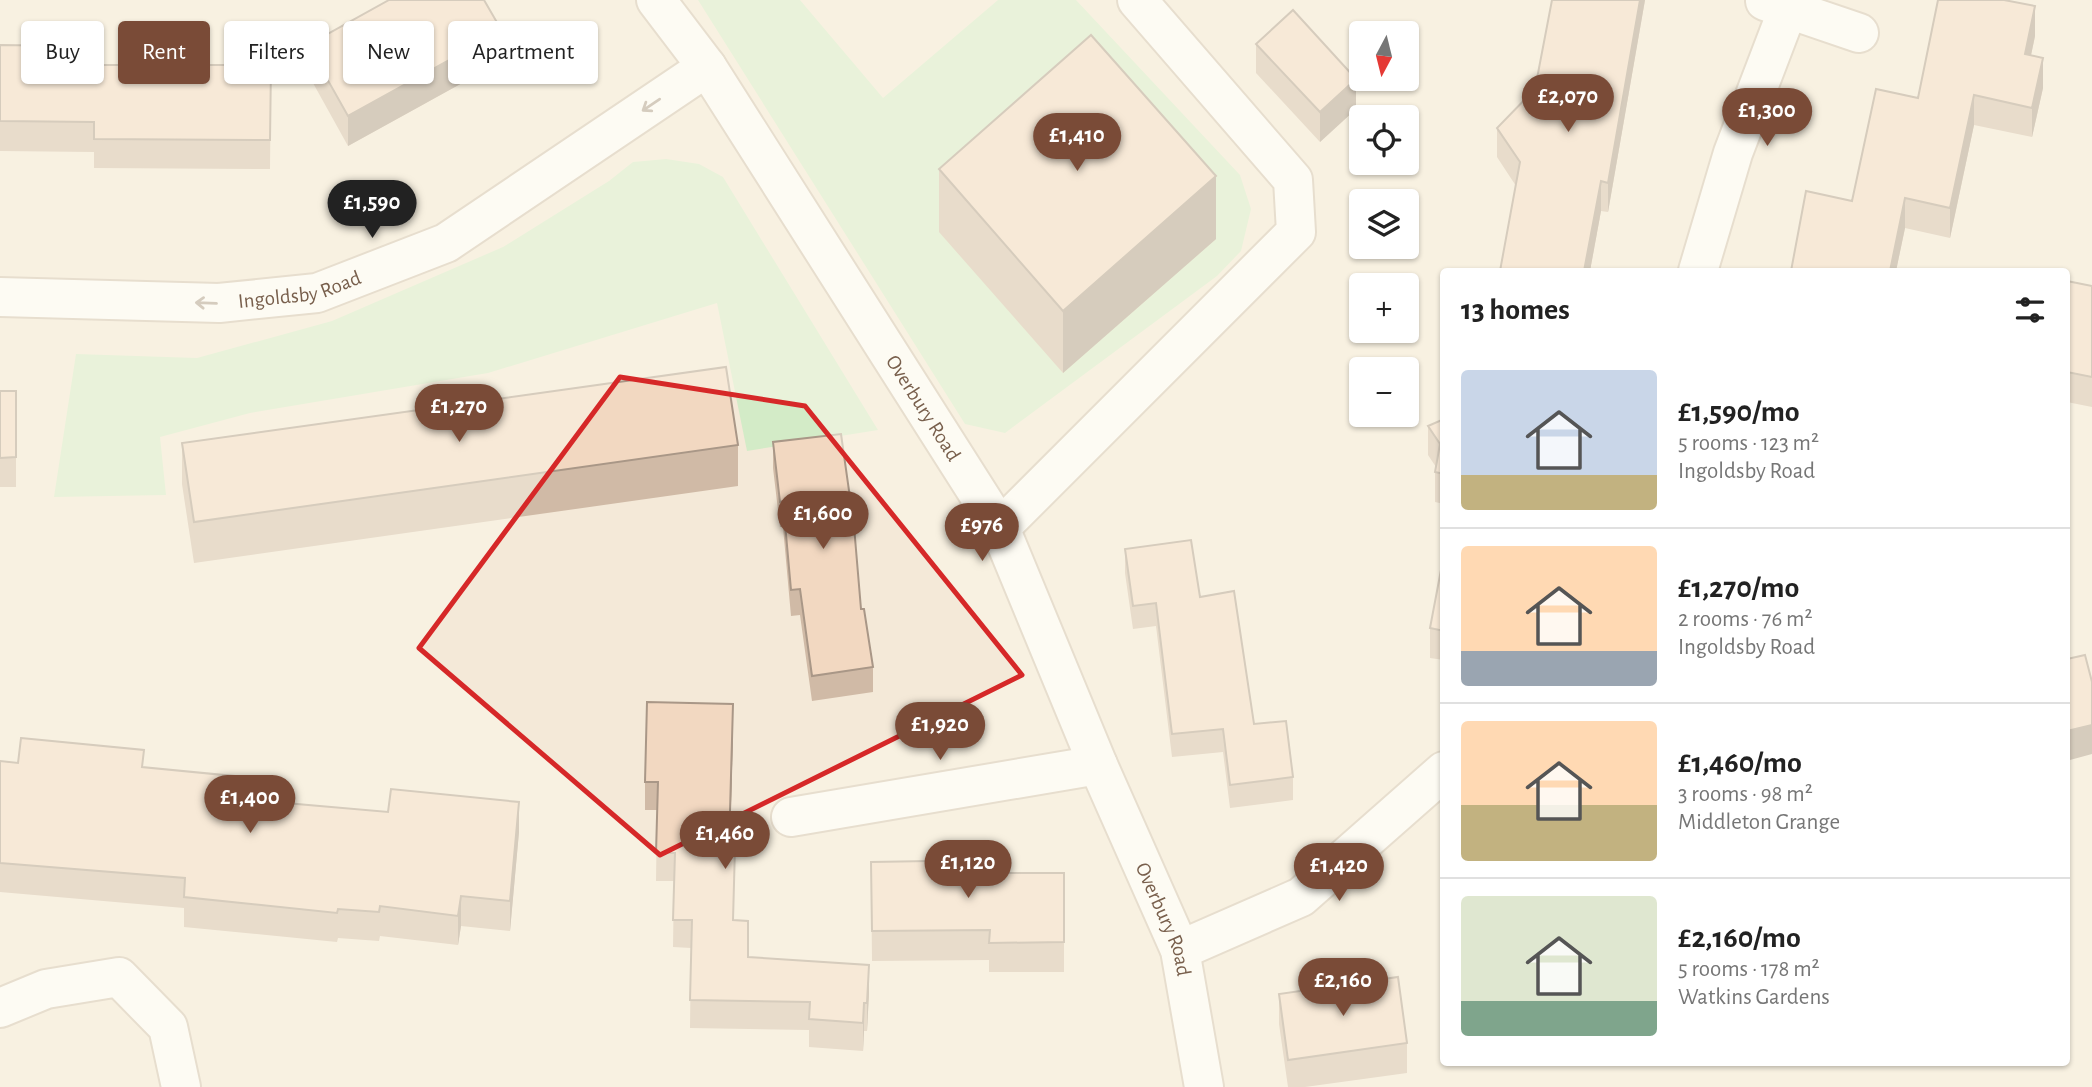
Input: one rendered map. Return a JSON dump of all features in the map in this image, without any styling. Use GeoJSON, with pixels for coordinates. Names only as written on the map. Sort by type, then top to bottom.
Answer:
{"type":"FeatureCollection","features":[{"type":"Feature","properties":{"kind":"street","name":"Overbury Road"},"geometry":{"type":"LineString","coordinates":[[656,0],[707,66],[1000,528],[1098,765],[1181,950],[1204,1087]]}},
{"type":"Feature","properties":{"kind":"street"},"geometry":{"type":"LineString","coordinates":[[1000,528],[1296,232],[1293,180],[1137,0]]}},
{"type":"Feature","properties":{"kind":"street"},"geometry":{"type":"LineString","coordinates":[[1699,268],[1776,4],[1859,33]]}},
{"type":"Feature","properties":{"kind":"street","name":"Ingoldsby Road"},"geometry":{"type":"LineString","coordinates":[[0,297],[219,303],[317,293],[446,243],[707,66]]}},
{"type":"Feature","properties":{"kind":"street"},"geometry":{"type":"LineString","coordinates":[[791,817],[1098,765]]}},
{"type":"Feature","properties":{"kind":"street"},"geometry":{"type":"LineString","coordinates":[[1181,950],[1301,897],[1440,775]]}},
{"type":"Feature","properties":{"kind":"street"},"geometry":{"type":"LineString","coordinates":[[0,1008],[46,989],[119,977],[168,1027],[181,1087]]}},
{"type":"Feature","properties":{"kind":"highlighted area"},"geometry":{"type":"Polygon","coordinates":[[[620,377],[805,406],[1022,675],[660,855],[419,648],[620,377]]]}},
{"type":"Feature","properties":{"kind":"shaded area"},"geometry":{"type":"Polygon","coordinates":[[[0,0],[2092,0],[2092,1087],[0,1087],[0,0]]]}},
{"type":"Feature","properties":{"kind":"green space"},"geometry":{"type":"Polygon","coordinates":[[[698,0],[800,0],[883,98],[998,0],[1076,0],[1240,175],[1251,209],[1241,251],[1217,276],[1005,433],[965,424],[698,0]]]}},
{"type":"Feature","properties":{"kind":"green space"},"geometry":{"type":"Polygon","coordinates":[[[666,159],[699,164],[723,177],[878,430],[747,451],[717,303],[488,373],[250,413],[160,437],[166,495],[54,497],[76,354],[197,358],[332,321],[503,247],[609,181],[633,162],[666,159]]]}},
{"type":"Feature","properties":{"kind":"building"},"geometry":{"type":"Polygon","coordinates":[[[389,0],[484,0],[496,21],[448,21],[448,61],[434,69],[434,21],[351,21],[389,0]]]}},
{"type":"Feature","properties":{"kind":"building"},"geometry":{"type":"Polygon","coordinates":[[[1552,0],[1640,0],[1608,183],[1601,181],[1585,268],[1501,268],[1520,162],[1497,128],[1535,89],[1552,0]]]}},
{"type":"Feature","properties":{"kind":"building"},"geometry":{"type":"Polygon","coordinates":[[[1938,0],[2004,0],[2035,6],[2025,54],[2043,58],[2032,108],[1974,95],[1950,208],[1905,198],[1891,268],[1792,268],[1806,191],[1852,201],[1876,89],[1918,98],[1938,0]]]}},
{"type":"Feature","properties":{"kind":"building"},"geometry":{"type":"Polygon","coordinates":[[[1293,10],[1349,71],[1349,85],[1320,112],[1256,44],[1293,10]]]}},
{"type":"Feature","properties":{"kind":"building"},"geometry":{"type":"Polygon","coordinates":[[[343,26],[343,84],[406,84],[348,116],[329,82],[329,33],[343,26]]]}},
{"type":"Feature","properties":{"kind":"building"},"geometry":{"type":"Polygon","coordinates":[[[1091,35],[1216,176],[1063,311],[939,169],[1091,35]]]}},
{"type":"Feature","properties":{"kind":"building"},"geometry":{"type":"Polygon","coordinates":[[[0,45],[21,45],[21,84],[104,84],[104,65],[118,65],[118,84],[210,84],[210,65],[224,65],[224,84],[271,84],[270,140],[94,139],[94,122],[0,121],[0,45]]]}},
{"type":"Feature","properties":{"kind":"building"},"geometry":{"type":"Polygon","coordinates":[[[2070,282],[2092,286],[2092,377],[2070,373],[2070,282]]]}},
{"type":"Feature","properties":{"kind":"building"},"geometry":{"type":"Polygon","coordinates":[[[726,367],[738,445],[194,522],[182,443],[726,367]]]}},
{"type":"Feature","properties":{"kind":"building"},"geometry":{"type":"Polygon","coordinates":[[[0,391],[16,391],[16,457],[0,458],[0,391]]]}},
{"type":"Feature","properties":{"kind":"building"},"geometry":{"type":"Polygon","coordinates":[[[1440,421],[1440,444],[1428,426],[1440,421]]]}},
{"type":"Feature","properties":{"kind":"building"},"geometry":{"type":"Polygon","coordinates":[[[841,434],[854,526],[861,609],[864,609],[873,667],[812,676],[800,589],[791,590],[783,501],[780,502],[773,442],[841,434]]]}},
{"type":"Feature","properties":{"kind":"building"},"geometry":{"type":"Polygon","coordinates":[[[1440,444],[1440,473],[1435,472],[1440,444]]]}},
{"type":"Feature","properties":{"kind":"building"},"geometry":{"type":"Polygon","coordinates":[[[1191,540],[1200,597],[1234,591],[1254,724],[1286,721],[1293,777],[1230,785],[1223,729],[1172,734],[1156,603],[1133,606],[1125,549],[1191,540]]]}},
{"type":"Feature","properties":{"kind":"building"},"geometry":{"type":"Polygon","coordinates":[[[1440,575],[1440,630],[1430,628],[1440,575]]]}},
{"type":"Feature","properties":{"kind":"building"},"geometry":{"type":"Polygon","coordinates":[[[2085,655],[2092,682],[2092,725],[2070,730],[2070,658],[2085,655]]]}},
{"type":"Feature","properties":{"kind":"building"},"geometry":{"type":"Polygon","coordinates":[[[647,702],[733,704],[729,847],[735,847],[733,920],[748,921],[748,957],[869,965],[863,1023],[809,1019],[810,1002],[690,1000],[692,920],[673,920],[675,853],[656,853],[658,782],[645,782],[647,702]]]}},
{"type":"Feature","properties":{"kind":"building"},"geometry":{"type":"Polygon","coordinates":[[[21,738],[144,750],[142,767],[265,779],[263,801],[388,812],[391,789],[519,802],[510,901],[461,896],[458,916],[380,906],[379,912],[338,909],[337,913],[184,897],[185,878],[0,863],[0,761],[18,763],[21,738]]]}},
{"type":"Feature","properties":{"kind":"building"},"geometry":{"type":"Polygon","coordinates":[[[989,860],[989,873],[1064,873],[1064,942],[989,943],[990,930],[872,931],[871,862],[989,860]]]}},
{"type":"Feature","properties":{"kind":"building"},"geometry":{"type":"Polygon","coordinates":[[[1398,977],[1407,1043],[1288,1060],[1279,994],[1398,977]]]}}]}
